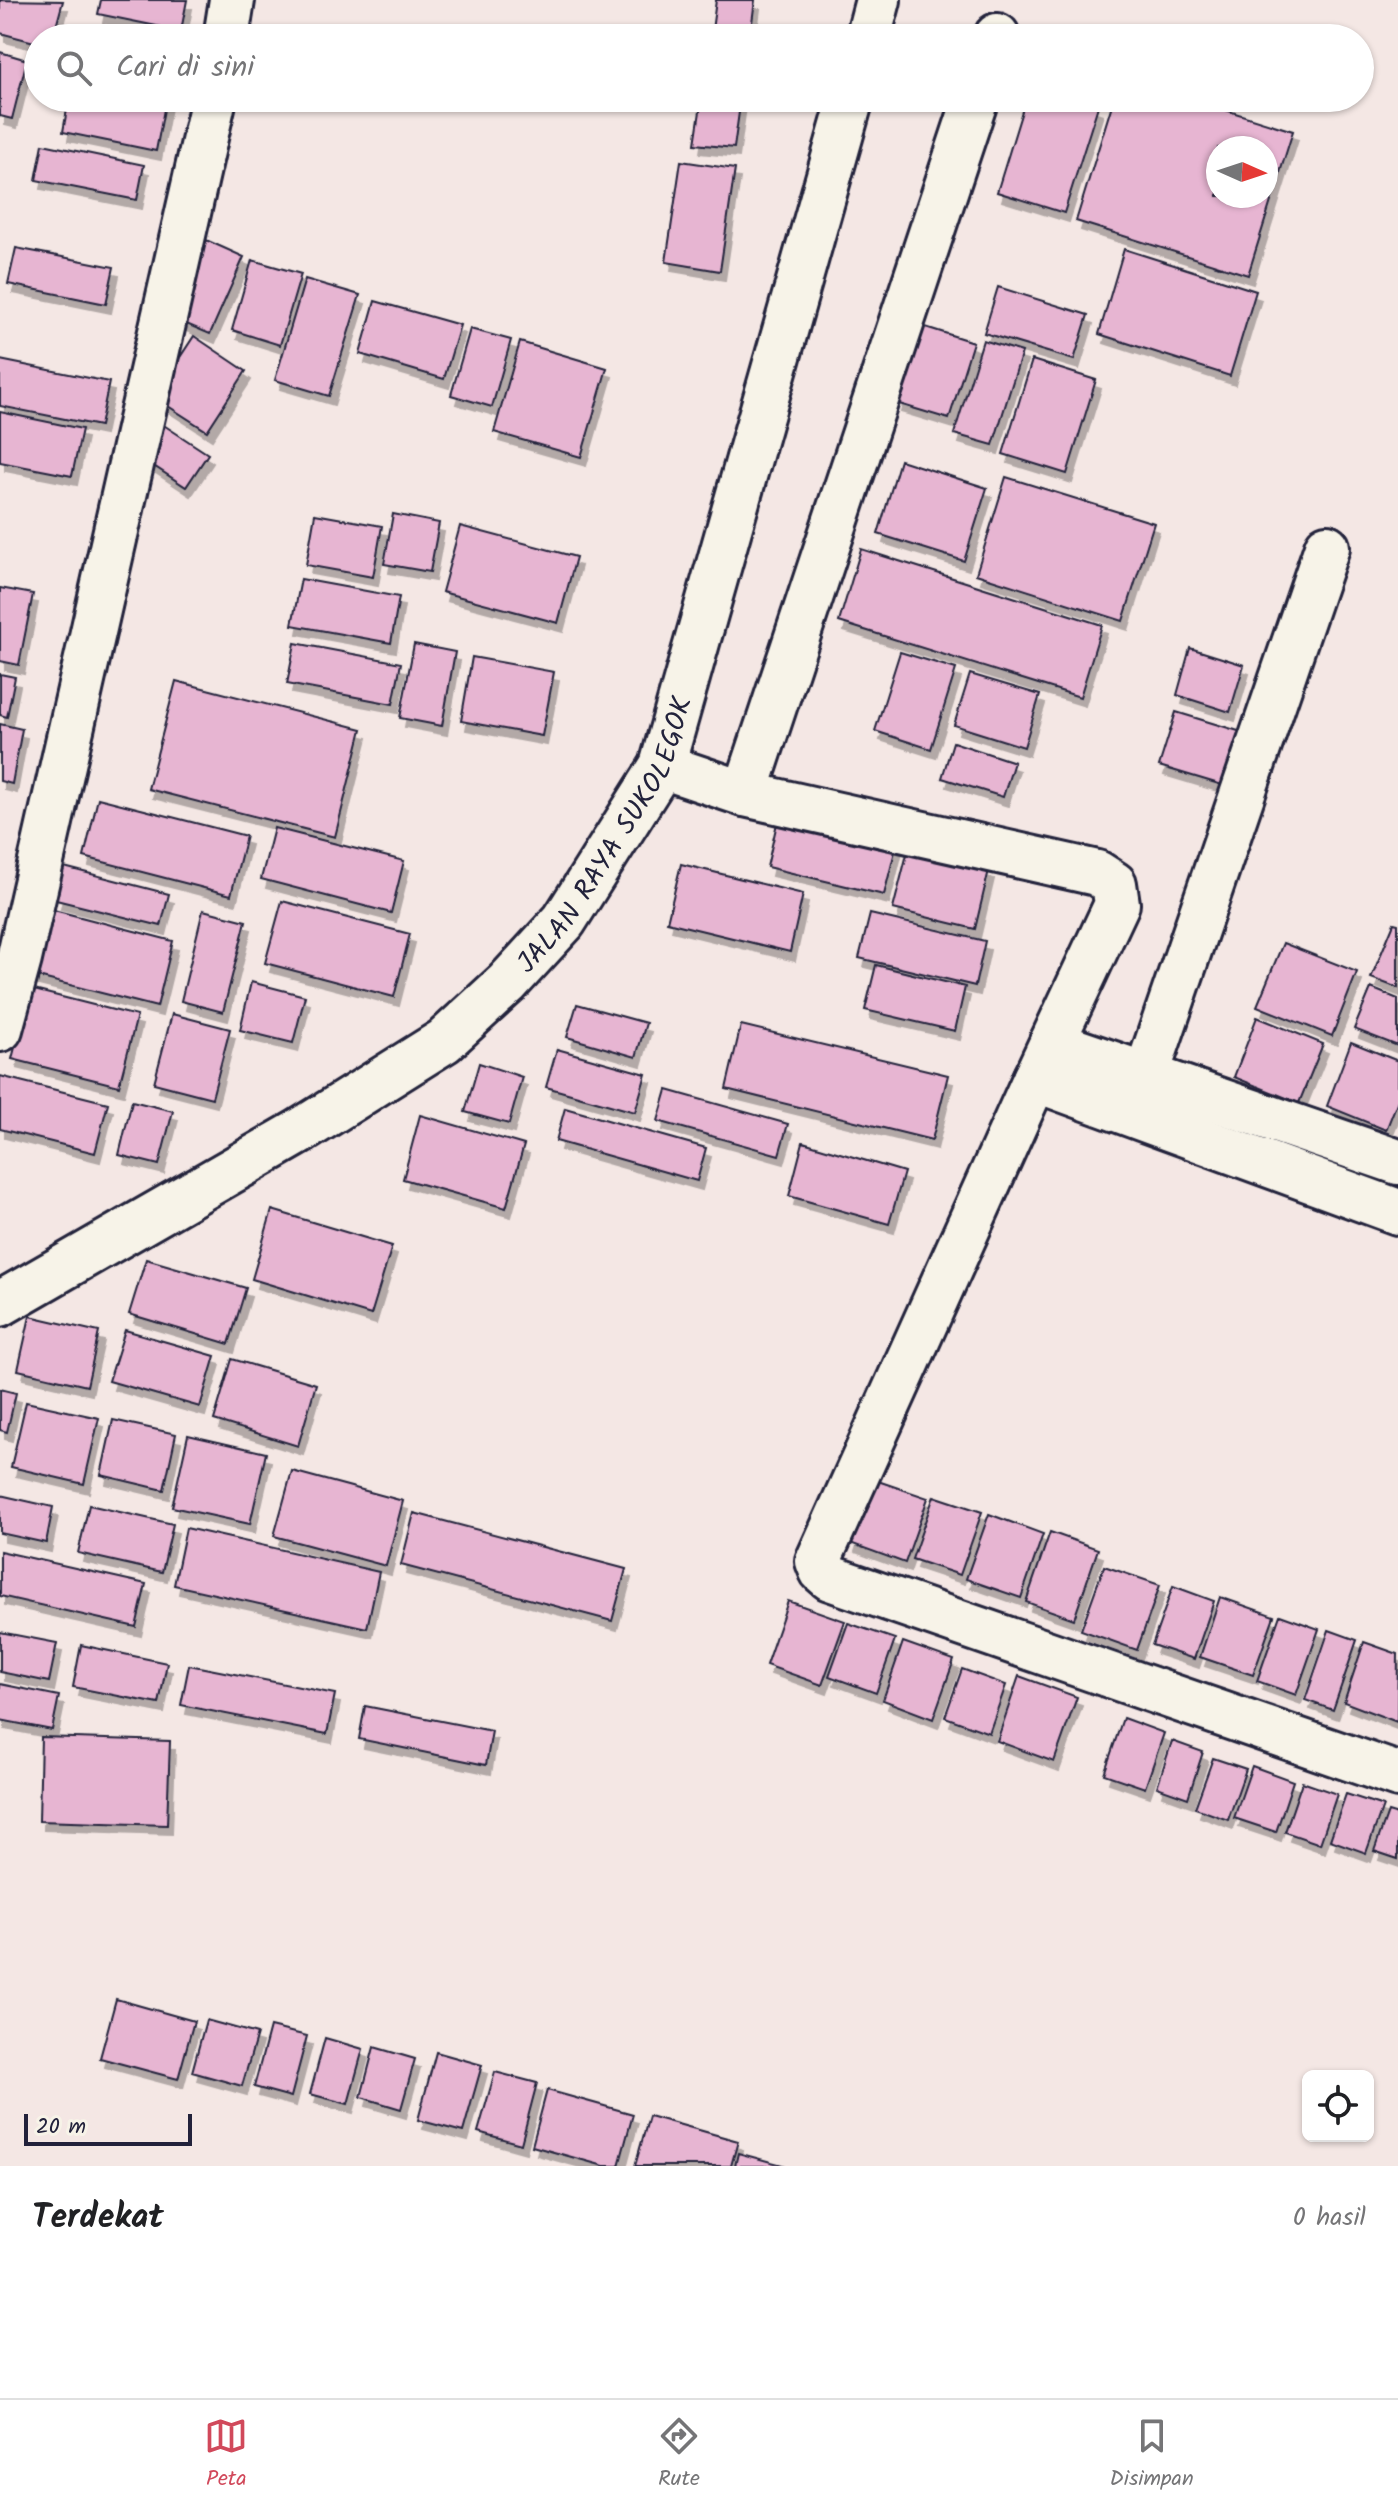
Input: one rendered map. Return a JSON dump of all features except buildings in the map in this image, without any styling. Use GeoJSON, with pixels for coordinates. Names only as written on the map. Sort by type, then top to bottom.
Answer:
{"type":"FeatureCollection","features":[{"type":"Feature","properties":{"kind":"street"},"geometry":{"type":"LineString","coordinates":[[228,24],[232,0]]}},
{"type":"Feature","properties":{"kind":"street"},"geometry":{"type":"LineString","coordinates":[[872,24],[878,0]]}},
{"type":"Feature","properties":{"kind":"street"},"geometry":{"type":"LineString","coordinates":[[0,1029],[23,943],[211,112]]}},
{"type":"Feature","properties":{"kind":"street","name":"JALAN RAYA SUKOLEGOK"},"geometry":{"type":"LineString","coordinates":[[0,1304],[299,1132],[444,1041],[507,983],[564,921],[662,766],[847,112]]}},
{"type":"Feature","properties":{"kind":"street"},"geometry":{"type":"LineString","coordinates":[[745,794],[971,112]]}},
{"type":"Feature","properties":{"kind":"street"},"geometry":{"type":"LineString","coordinates":[[1140,1095],[1327,547]]}},
{"type":"Feature","properties":{"kind":"street"},"geometry":{"type":"LineString","coordinates":[[662,766],[745,794],[1097,873],[1114,884],[1117,904],[818,1561],[822,1571],[830,1578],[1398,1775]]}},
{"type":"Feature","properties":{"kind":"street"},"geometry":{"type":"LineString","coordinates":[[1043,1061],[1140,1095],[1398,1162]]}},
{"type":"Feature","properties":{"kind":"street"},"geometry":{"type":"LineString","coordinates":[[1140,1095],[1398,1212]]}}]}
